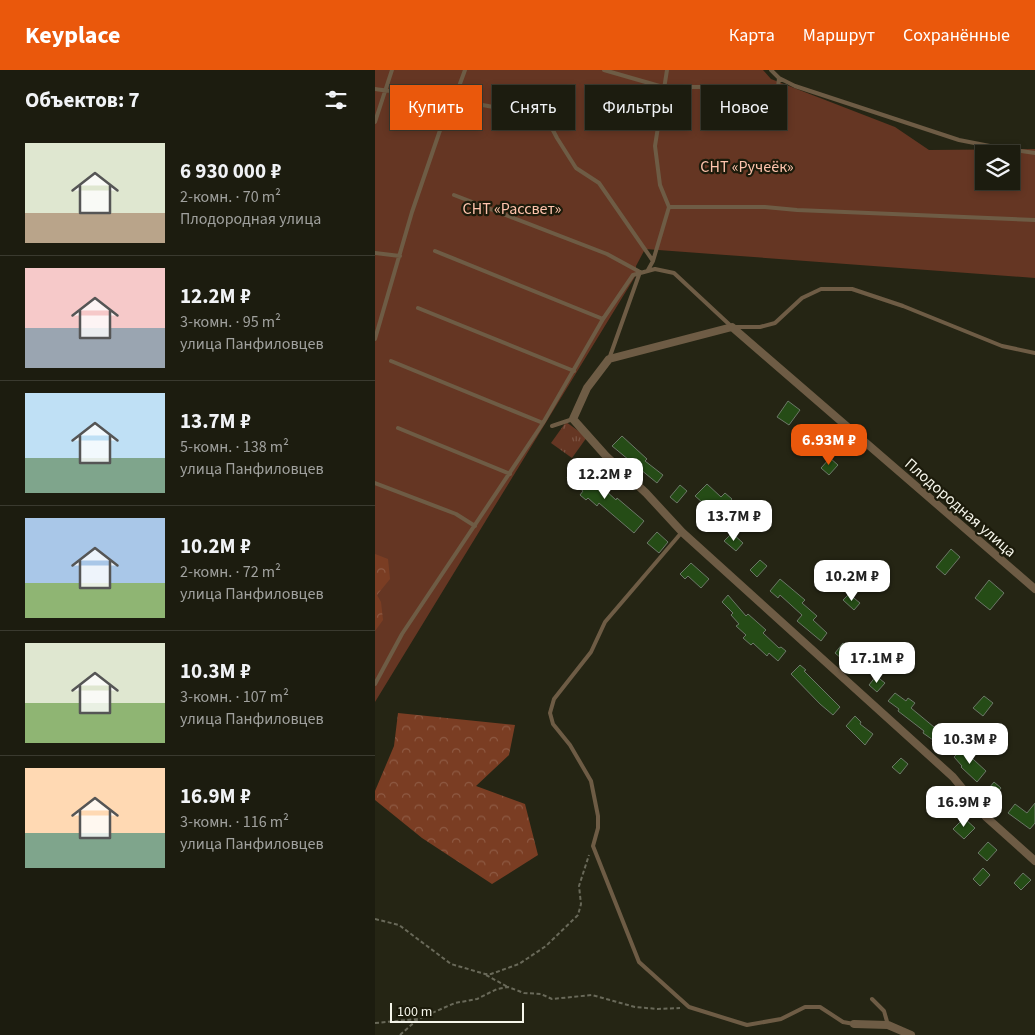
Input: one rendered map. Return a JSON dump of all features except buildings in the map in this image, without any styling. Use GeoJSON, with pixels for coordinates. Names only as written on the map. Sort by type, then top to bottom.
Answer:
{"type":"FeatureCollection","features":[{"type":"Feature","properties":{"kind":"street"},"geometry":{"type":"LineString","coordinates":[[732,327],[609,359],[587,388],[573,419],[606,456],[646,493],[683,532],[953,778],[987,817],[1035,861]]}},
{"type":"Feature","properties":{"kind":"street","name":"Плодородная улица"},"geometry":{"type":"LineString","coordinates":[[732,327],[1035,589]]}},
{"type":"Feature","properties":{"kind":"street"},"geometry":{"type":"LineString","coordinates":[[854,1024],[888,1025],[911,1035]]}},
{"type":"Feature","properties":{"kind":"lane"},"geometry":{"type":"LineString","coordinates":[[375,122],[392,70]]}},
{"type":"Feature","properties":{"kind":"lane"},"geometry":{"type":"LineString","coordinates":[[460,85],[465,70]]}},
{"type":"Feature","properties":{"kind":"lane"},"geometry":{"type":"LineString","coordinates":[[604,70],[656,85]]}},
{"type":"Feature","properties":{"kind":"lane"},"geometry":{"type":"LineString","coordinates":[[663,85],[667,70]]}},
{"type":"Feature","properties":{"kind":"lane"},"geometry":{"type":"LineString","coordinates":[[771,70],[779,78],[795,86],[959,140],[1035,153]]}},
{"type":"Feature","properties":{"kind":"lane"},"geometry":{"type":"LineString","coordinates":[[691,87],[778,87],[779,78]]}},
{"type":"Feature","properties":{"kind":"lane"},"geometry":{"type":"LineString","coordinates":[[375,89],[390,92]]}},
{"type":"Feature","properties":{"kind":"lane"},"geometry":{"type":"LineString","coordinates":[[482,105],[547,119],[576,168],[599,182],[653,261]]}},
{"type":"Feature","properties":{"kind":"lane"},"geometry":{"type":"LineString","coordinates":[[375,339],[412,212],[440,130]]}},
{"type":"Feature","properties":{"kind":"lane"},"geometry":{"type":"LineString","coordinates":[[648,270],[653,261],[669,207],[660,185],[655,146],[657,130]]}},
{"type":"Feature","properties":{"kind":"lane"},"geometry":{"type":"LineString","coordinates":[[455,195],[607,254],[640,272]]}},
{"type":"Feature","properties":{"kind":"lane"},"geometry":{"type":"LineString","coordinates":[[669,207],[765,207],[1035,220]]}},
{"type":"Feature","properties":{"kind":"lane"},"geometry":{"type":"LineString","coordinates":[[435,251],[603,318]]}},
{"type":"Feature","properties":{"kind":"lane"},"geometry":{"type":"LineString","coordinates":[[375,253],[399,256]]}},
{"type":"Feature","properties":{"kind":"lane"},"geometry":{"type":"LineString","coordinates":[[375,684],[402,634],[543,423],[603,318],[633,275],[655,269],[674,273],[732,327],[760,327],[775,323],[802,298],[821,289],[852,289],[903,306],[1002,346],[1035,353]]}},
{"type":"Feature","properties":{"kind":"lane"},"geometry":{"type":"LineString","coordinates":[[609,359],[640,272]]}},
{"type":"Feature","properties":{"kind":"lane"},"geometry":{"type":"LineString","coordinates":[[418,308],[574,371]]}},
{"type":"Feature","properties":{"kind":"lane"},"geometry":{"type":"LineString","coordinates":[[391,362],[543,423]]}},
{"type":"Feature","properties":{"kind":"lane"},"geometry":{"type":"LineString","coordinates":[[552,426],[573,419]]}},
{"type":"Feature","properties":{"kind":"lane"},"geometry":{"type":"LineString","coordinates":[[398,428],[509,474]]}},
{"type":"Feature","properties":{"kind":"lane"},"geometry":{"type":"LineString","coordinates":[[375,483],[456,514],[475,526]]}},
{"type":"Feature","properties":{"kind":"lane"},"geometry":{"type":"LineString","coordinates":[[683,532],[605,622],[591,652],[554,699],[549,713],[553,724],[570,745],[591,781],[598,816],[598,828],[593,846],[639,962],[689,1007],[747,1025],[781,1019],[805,1007],[820,1007],[843,1022],[854,1024]]}},
{"type":"Feature","properties":{"kind":"lane"},"geometry":{"type":"LineString","coordinates":[[872,999],[884,1011],[888,1025]]}},
{"type":"Feature","properties":{"kind":"path"},"geometry":{"type":"LineString","coordinates":[[485,974],[491,974],[519,964],[555,939],[578,916],[581,904],[580,880],[593,846]]}},
{"type":"Feature","properties":{"kind":"path"},"geometry":{"type":"LineString","coordinates":[[375,919],[399,925],[451,964],[485,974],[508,987],[525,993],[541,994],[552,999],[592,995],[635,1007],[659,1009],[689,1007]]}},
{"type":"Feature","properties":{"kind":"path"},"geometry":{"type":"LineString","coordinates":[[375,1023],[418,1019],[455,1003],[477,999],[497,989],[508,987]]}},
{"type":"Feature","properties":{"kind":"path"},"geometry":{"type":"LineString","coordinates":[[400,1035],[418,1019]]}},
{"type":"Feature","properties":{"kind":"green space","name":"СНТ «Рассвет»"},"geometry":{"type":"Polygon","coordinates":[[[375,70],[763,70],[771,79],[786,85],[701,85],[701,130],[787,130],[787,85],[895,127],[929,150],[975,150],[975,190],[1020,190],[1020,149],[1035,149],[1035,278],[645,249],[636,266],[636,275],[375,702],[375,70]]]}},
{"type":"Feature","properties":{"kind":"green space"},"geometry":{"type":"Polygon","coordinates":[[[566,422],[587,437],[572,458],[551,443],[566,422]]]}},
{"type":"Feature","properties":{"kind":"green space"},"geometry":{"type":"Polygon","coordinates":[[[375,554],[388,559],[390,579],[377,595],[381,602],[383,620],[375,631],[375,554]]]}},
{"type":"Feature","properties":{"kind":"green space"},"geometry":{"type":"Polygon","coordinates":[[[398,713],[515,725],[509,755],[476,786],[525,804],[538,855],[492,884],[422,838],[375,800],[375,791],[394,746],[398,713]]]}},
{"type":"Feature","properties":{"kind":"park label","name":"СНТ «Ручеёк»"},"geometry":{"type":"Point","coordinates":[747,166]}}]}
